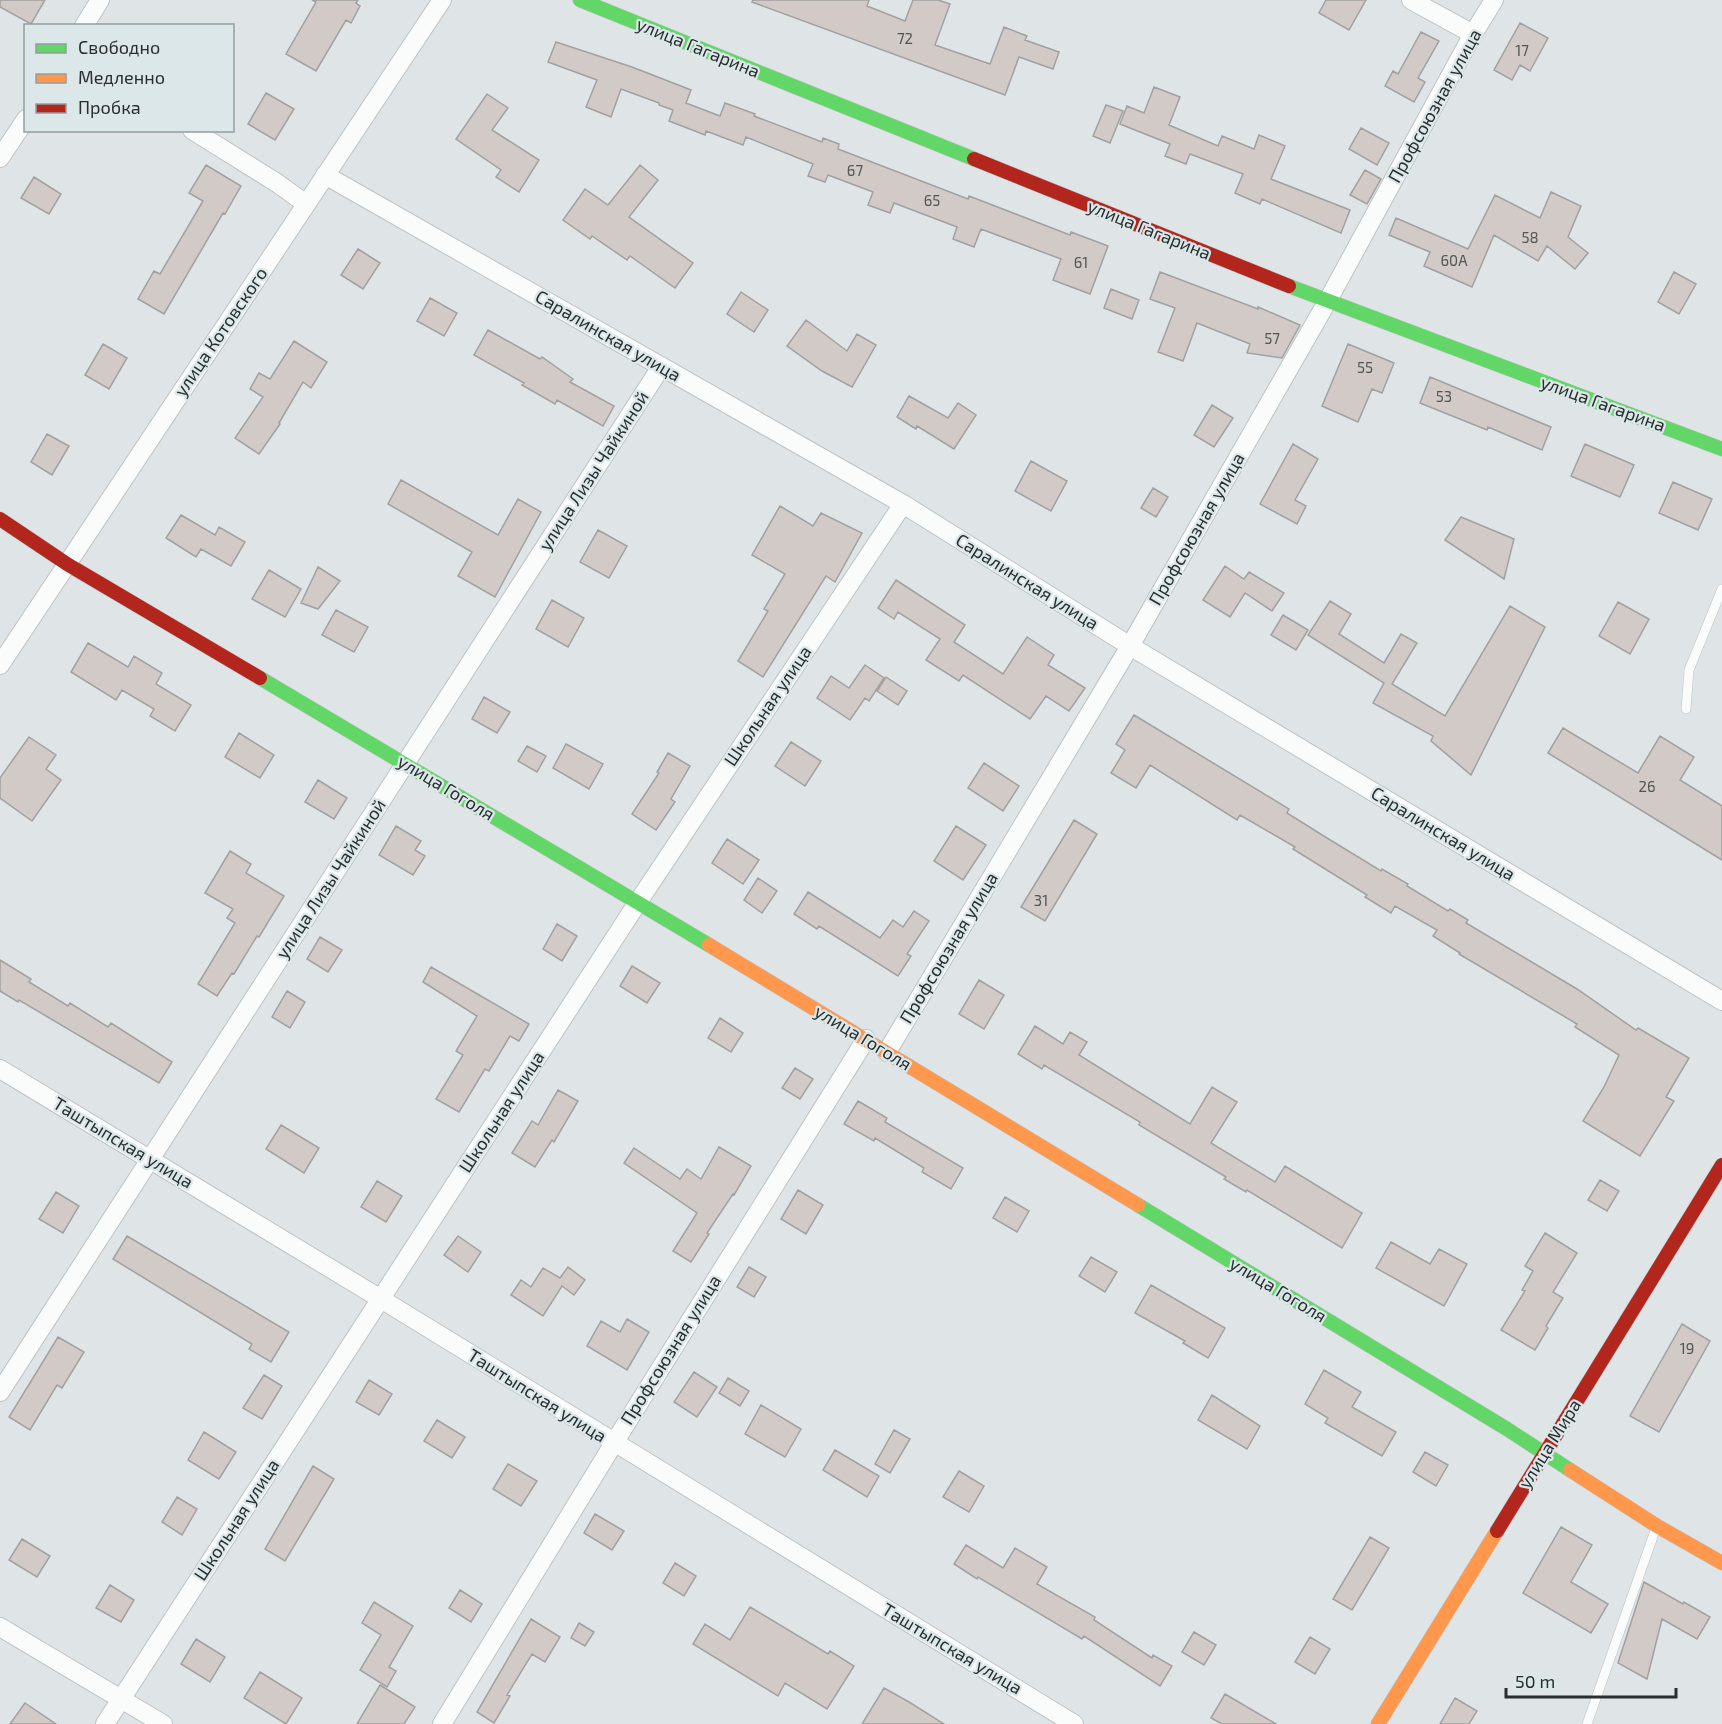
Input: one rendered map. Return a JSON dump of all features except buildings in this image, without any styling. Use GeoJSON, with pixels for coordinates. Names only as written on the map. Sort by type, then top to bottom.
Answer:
{"type":"FeatureCollection","features":[{"type":"Feature","properties":{"kind":"street"},"geometry":{"type":"LineString","coordinates":[[85,24],[100,0]]}},
{"type":"Feature","properties":{"kind":"street","name":"улица Котовского"},"geometry":{"type":"LineString","coordinates":[[0,665],[442,0]]}},
{"type":"Feature","properties":{"kind":"street","name":"улица Гагарина"},"geometry":{"type":"LineString","coordinates":[[580,0],[1327,302],[1722,449]]}},
{"type":"Feature","properties":{"kind":"street"},"geometry":{"type":"LineString","coordinates":[[1411,0],[1473,34]]}},
{"type":"Feature","properties":{"kind":"street","name":"Профсоюзная улица"},"geometry":{"type":"LineString","coordinates":[[887,1052],[1130,646],[1327,302],[1473,34],[1494,0]]}},
{"type":"Feature","properties":{"kind":"street"},"geometry":{"type":"LineString","coordinates":[[0,158],[24,121]]}},
{"type":"Feature","properties":{"kind":"street"},"geometry":{"type":"LineString","coordinates":[[195,132],[277,183],[306,204]]}},
{"type":"Feature","properties":{"kind":"street","name":"Саралинская улица"},"geometry":{"type":"LineString","coordinates":[[325,175],[903,504],[1130,646],[1722,1002]]}},
{"type":"Feature","properties":{"kind":"street","name":"улица Лизы Чайкиной"},"geometry":{"type":"LineString","coordinates":[[0,1392],[661,367]]}},
{"type":"Feature","properties":{"kind":"street","name":"Школьная улица"},"geometry":{"type":"LineString","coordinates":[[105,1724],[638,902],[903,504]]}},
{"type":"Feature","properties":{"kind":"street","name":"улица Гоголя"},"geometry":{"type":"LineString","coordinates":[[0,519],[67,564],[866,1039],[1544,1453],[1657,1526],[1722,1563]]}},
{"type":"Feature","properties":{"kind":"street","name":"Профсоюзная улица"},"geometry":{"type":"LineString","coordinates":[[442,1724],[866,1039]]}},
{"type":"Feature","properties":{"kind":"street","name":"Таштыпская улица"},"geometry":{"type":"LineString","coordinates":[[0,1069],[381,1299],[1074,1724]]}},
{"type":"Feature","properties":{"kind":"street","name":"улица Мира"},"geometry":{"type":"LineString","coordinates":[[1378,1724],[1722,1165]]}},
{"type":"Feature","properties":{"kind":"street"},"geometry":{"type":"LineString","coordinates":[[0,1628],[163,1724]]}},
{"type":"Feature","properties":{"kind":"lane"},"geometry":{"type":"LineString","coordinates":[[1686,709],[1689,670],[1722,590]]}},
{"type":"Feature","properties":{"kind":"lane"},"geometry":{"type":"LineString","coordinates":[[1587,1724],[1657,1526]]}},
{"type":"Feature","properties":{"kind":"traffic: fast"},"geometry":{"type":"LineString","coordinates":[[580,0],[974,159]]}},
{"type":"Feature","properties":{"kind":"traffic: fast"},"geometry":{"type":"LineString","coordinates":[[1289,286],[1722,449]]}},
{"type":"Feature","properties":{"kind":"traffic: fast"},"geometry":{"type":"LineString","coordinates":[[260,678],[709,945]]}},
{"type":"Feature","properties":{"kind":"traffic: fast"},"geometry":{"type":"LineString","coordinates":[[1138,1205],[1507,1429],[1570,1470]]}},
{"type":"Feature","properties":{"kind":"traffic: slow"},"geometry":{"type":"LineString","coordinates":[[709,945],[1138,1205]]}},
{"type":"Feature","properties":{"kind":"traffic: slow"},"geometry":{"type":"LineString","coordinates":[[1570,1470],[1657,1526],[1722,1563]]}},
{"type":"Feature","properties":{"kind":"traffic: slow"},"geometry":{"type":"LineString","coordinates":[[1378,1724],[1497,1531]]}},
{"type":"Feature","properties":{"kind":"traffic: jam"},"geometry":{"type":"LineString","coordinates":[[974,159],[1289,286]]}},
{"type":"Feature","properties":{"kind":"traffic: jam"},"geometry":{"type":"LineString","coordinates":[[0,519],[67,564],[260,678]]}},
{"type":"Feature","properties":{"kind":"traffic: jam"},"geometry":{"type":"LineString","coordinates":[[1497,1531],[1722,1165]]}}]}
